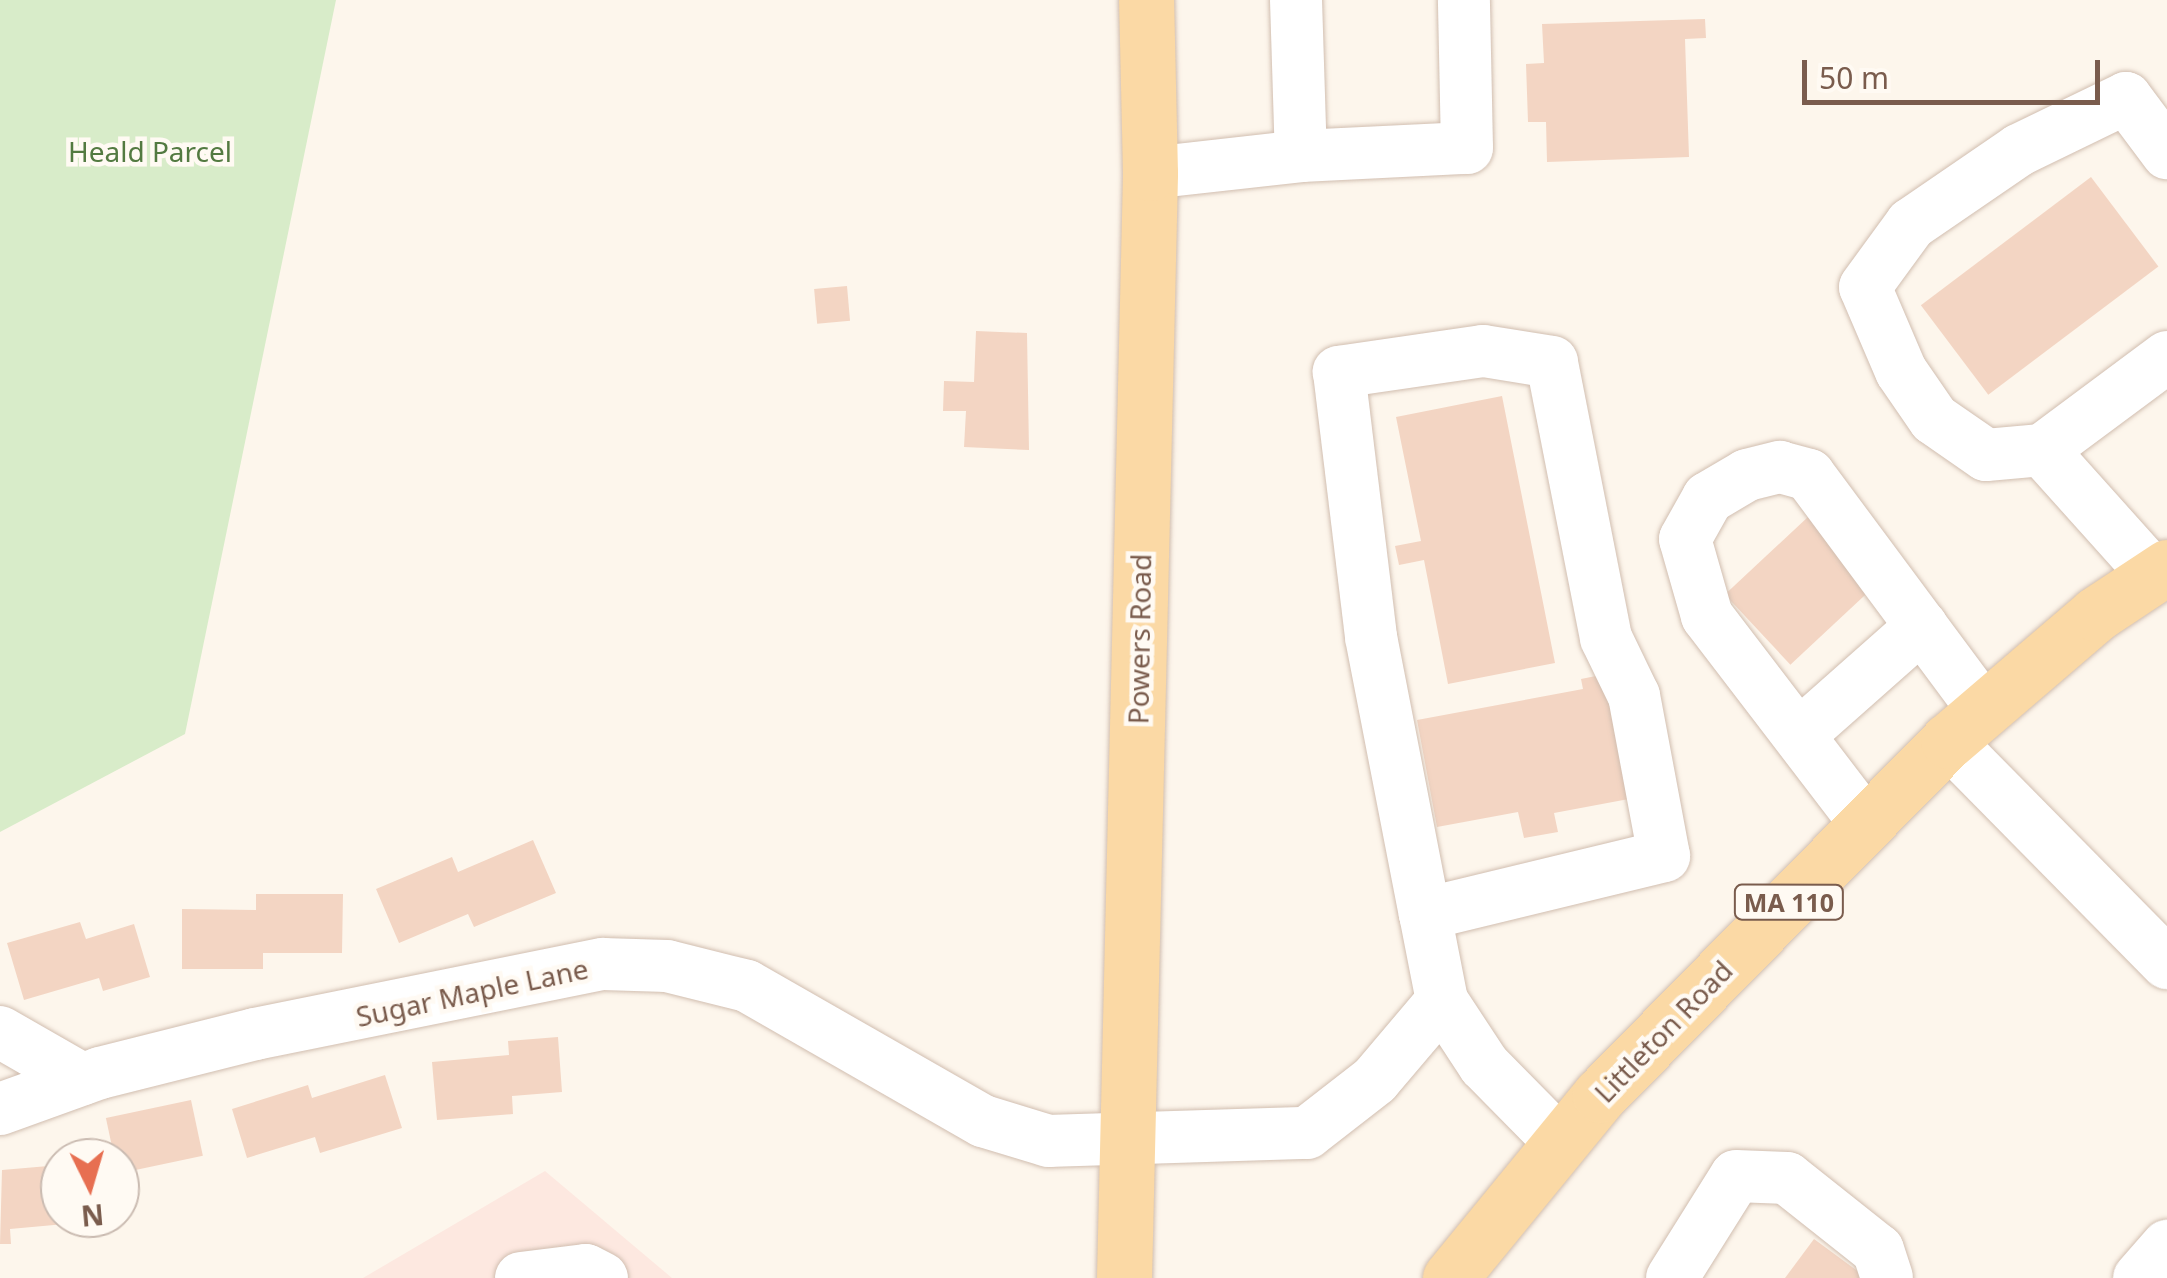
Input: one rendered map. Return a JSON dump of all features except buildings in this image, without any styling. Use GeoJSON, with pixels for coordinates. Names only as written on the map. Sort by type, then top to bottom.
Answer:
{"type":"FeatureCollection","features":[{"type":"Feature","properties":{"kind":"main road","name":"Powers Road"},"geometry":{"type":"LineString","coordinates":[[1124,1278],[1150,173],[1146,0]]}},
{"type":"Feature","properties":{"kind":"main road","name":"Littleton Road"},"geometry":{"type":"LineString","coordinates":[[1450,1278],[1558,1142],[1866,824],[1966,725],[2096,614],[2161,571]]}},
{"type":"Feature","properties":{"kind":"street"},"geometry":{"type":"LineString","coordinates":[[1296,0],[1301,156]]}},
{"type":"Feature","properties":{"kind":"street"},"geometry":{"type":"LineString","coordinates":[[1150,173],[1301,156],[1467,148],[1464,0]]}},
{"type":"Feature","properties":{"kind":"street"},"geometry":{"type":"LineString","coordinates":[[2167,153],[2126,98],[2020,150],[1911,224],[1865,287],[1901,372],[1934,419],[1986,455],[2042,450],[2167,358]]}},
{"type":"Feature","properties":{"kind":"street"},"geometry":{"type":"LineString","coordinates":[[1425,914],[1664,856],[1634,696],[1606,638],[1552,362],[1482,351],[1339,372],[1371,637],[1425,914],[1442,1001],[1484,1066],[1558,1142]]}},
{"type":"Feature","properties":{"kind":"street"},"geometry":{"type":"LineString","coordinates":[[2042,450],[2161,571]]}},
{"type":"Feature","properties":{"kind":"street"},"geometry":{"type":"LineString","coordinates":[[1866,824],[1707,616],[1685,538],[1708,498],[1746,476],[1780,466],[1810,474],[1922,626],[1966,725],[2167,962]]}},
{"type":"Feature","properties":{"kind":"street"},"geometry":{"type":"LineString","coordinates":[[1799,736],[1922,626]]}},
{"type":"Feature","properties":{"kind":"street","name":"Sugar Maple Lane"},"geometry":{"type":"LineString","coordinates":[[0,1109],[82,1079],[256,1034],[603,964],[667,966],[747,986],[983,1121],[1049,1142],[1307,1134],[1375,1080],[1442,1001]]}},
{"type":"Feature","properties":{"kind":"street"},"geometry":{"type":"LineString","coordinates":[[0,1032],[82,1079]]}},
{"type":"Feature","properties":{"kind":"street"},"geometry":{"type":"LineString","coordinates":[[1672,1278],[1736,1176],[1787,1178],[1878,1250],[1887,1278]]}},
{"type":"Feature","properties":{"kind":"street"},"geometry":{"type":"LineString","coordinates":[[2139,1278],[2167,1246]]}},
{"type":"Feature","properties":{"kind":"street"},"geometry":{"type":"LineString","coordinates":[[522,1278],[586,1270],[602,1278]]}},
{"type":"Feature","properties":{"kind":"shaded area"},"geometry":{"type":"Polygon","coordinates":[[[545,1171],[672,1278],[363,1278],[545,1171]]]}},
{"type":"Feature","properties":{"kind":"green space","name":"Heald Parcel"},"geometry":{"type":"Polygon","coordinates":[[[0,0],[336,0],[185,734],[0,832],[0,0]]]}}]}
